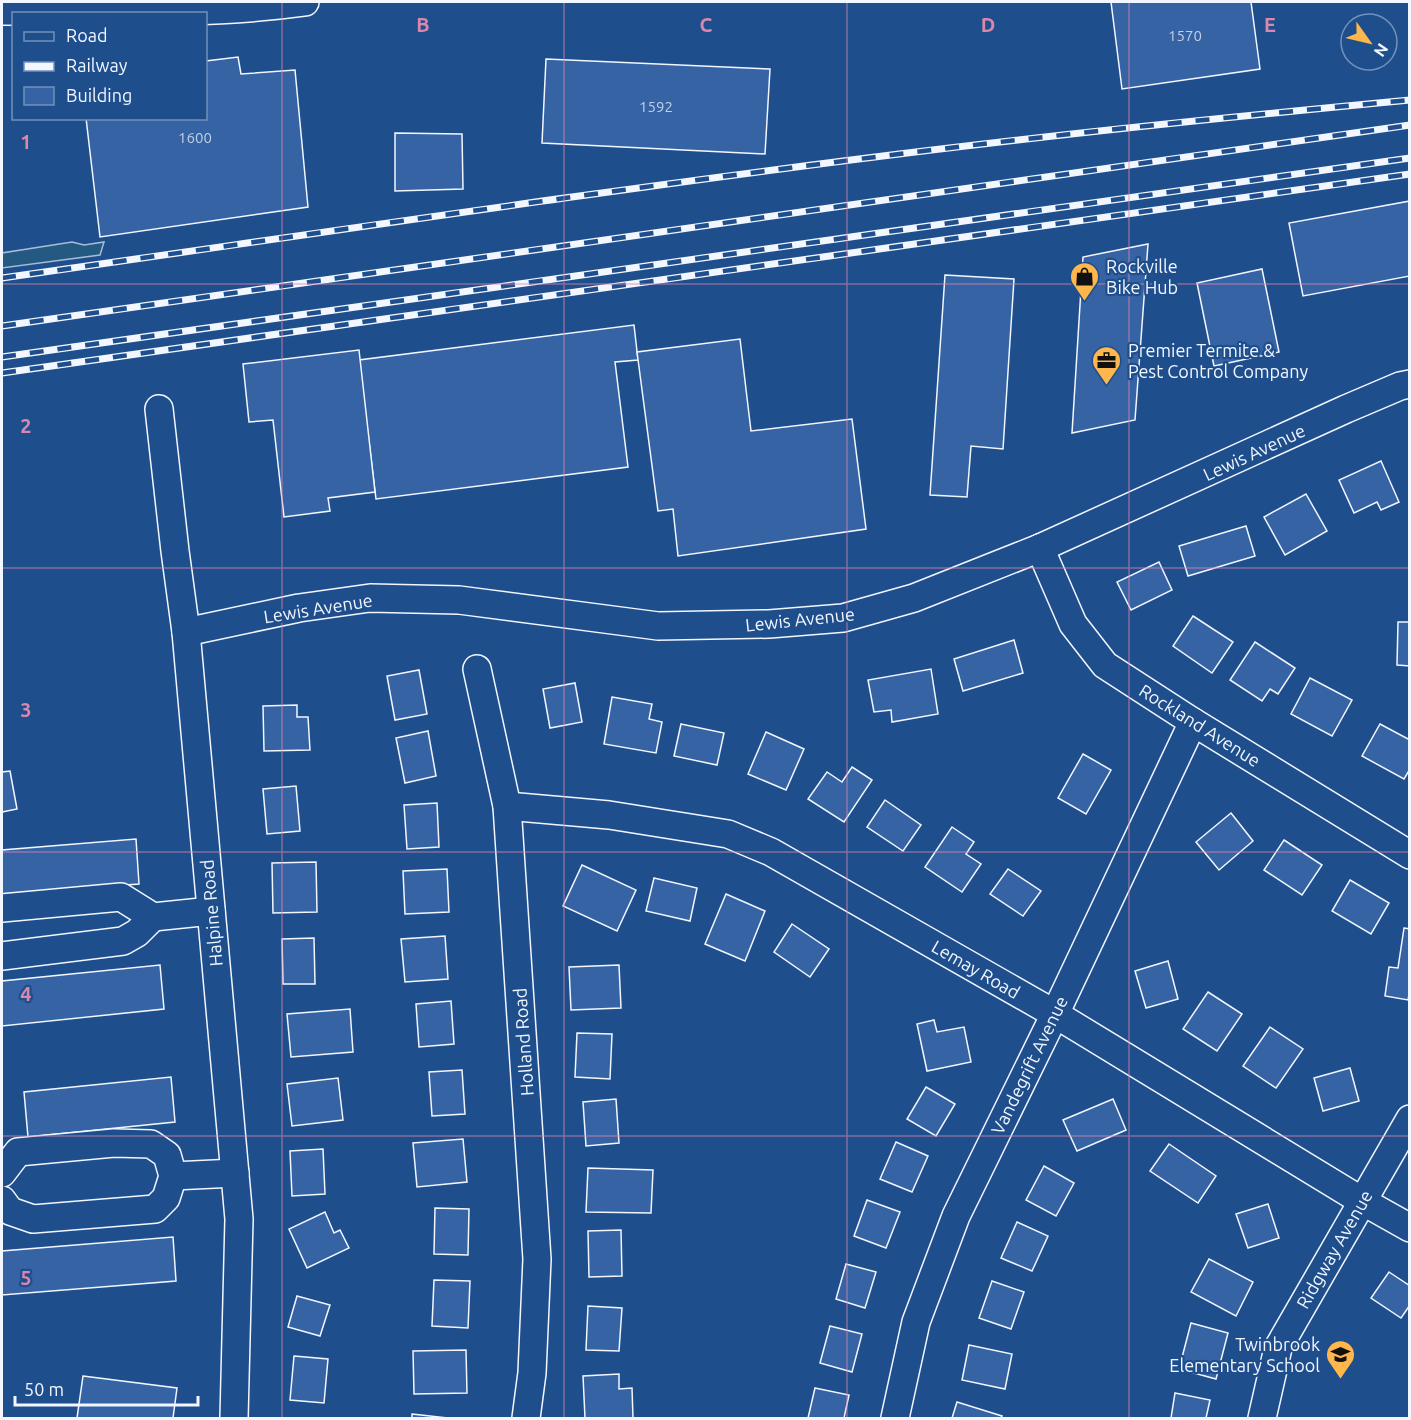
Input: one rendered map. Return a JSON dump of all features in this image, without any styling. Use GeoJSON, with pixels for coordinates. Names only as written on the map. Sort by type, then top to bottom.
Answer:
{"type":"FeatureCollection","features":[{"type":"Feature","properties":{"kind":"street"},"geometry":{"type":"LineString","coordinates":[[2,11],[272,6],[305,2]]}},
{"type":"Feature","properties":{"kind":"street","name":"Lewis Avenue"},"geometry":{"type":"LineString","coordinates":[[186,632],[300,608],[370,598],[459,600],[658,626],[769,624],[843,618],[914,598],[1040,548],[1346,409],[1410,384]]}},
{"type":"Feature","properties":{"kind":"street","name":"Halpine Road"},"geometry":{"type":"LineString","coordinates":[[159,409],[174,551],[186,632],[239,1219],[234,1419]]}},
{"type":"Feature","properties":{"kind":"street","name":"Rockland Avenue"},"geometry":{"type":"LineString","coordinates":[[1040,548],[1073,624],[1104,665],[1193,723],[1410,855]]}},
{"type":"Feature","properties":{"kind":"street","name":"Holland Road"},"geometry":{"type":"LineString","coordinates":[[477,669],[507,806],[537,1259],[532,1373],[526,1419]]}},
{"type":"Feature","properties":{"kind":"street","name":"Vandegrift Avenue"},"geometry":{"type":"LineString","coordinates":[[896,1419],[916,1322],[956,1216],[1193,723]]}},
{"type":"Feature","properties":{"kind":"street","name":"Lemay Road"},"geometry":{"type":"LineString","coordinates":[[507,806],[609,815],[728,834],[771,852],[1055,1014],[1410,1228]]}},
{"type":"Feature","properties":{"kind":"street"},"geometry":{"type":"LineString","coordinates":[[2,908],[121,897],[153,917],[211,911]]}},
{"type":"Feature","properties":{"kind":"street"},"geometry":{"type":"LineString","coordinates":[[2,956],[123,941],[137,933],[153,917]]}},
{"type":"Feature","properties":{"kind":"street","name":"Ridgway Avenue"},"geometry":{"type":"LineString","coordinates":[[1262,1419],[1278,1348],[1410,1119]]}},
{"type":"Feature","properties":{"kind":"street"},"geometry":{"type":"LineString","coordinates":[[2,1173],[18,1152],[114,1143],[151,1144],[166,1155],[173,1176],[166,1198],[155,1209],[33,1219],[10,1211],[2,1200]]}},
{"type":"Feature","properties":{"kind":"street"},"geometry":{"type":"LineString","coordinates":[[173,1176],[235,1173]]}},
{"type":"Feature","properties":{"kind":"shaded area"},"geometry":{"type":"Polygon","coordinates":[[[72,242],[84,245],[104,242],[100,255],[2,268],[2,253],[72,242]]]}},
{"type":"Feature","properties":{"kind":"building"},"geometry":{"type":"Polygon","coordinates":[[[1111,2],[1251,2],[1260,69],[1122,89],[1111,2]]]}},
{"type":"Feature","properties":{"kind":"building"},"geometry":{"type":"Polygon","coordinates":[[[238,57],[241,74],[295,70],[308,207],[100,237],[86,120],[207,120],[207,61],[238,57]]]}},
{"type":"Feature","properties":{"kind":"building"},"geometry":{"type":"Polygon","coordinates":[[[546,59],[770,69],[765,154],[542,143],[546,59]]]}},
{"type":"Feature","properties":{"kind":"building"},"geometry":{"type":"Polygon","coordinates":[[[395,133],[462,134],[463,189],[395,191],[395,133]]]}},
{"type":"Feature","properties":{"kind":"building"},"geometry":{"type":"Polygon","coordinates":[[[1410,201],[1410,276],[1303,296],[1289,223],[1410,201]]]}},
{"type":"Feature","properties":{"kind":"building"},"geometry":{"type":"Polygon","coordinates":[[[1148,244],[1135,420],[1072,433],[1083,257],[1148,244]]]}},
{"type":"Feature","properties":{"kind":"building"},"geometry":{"type":"Polygon","coordinates":[[[1262,269],[1279,352],[1214,366],[1197,283],[1262,269]]]}},
{"type":"Feature","properties":{"kind":"building"},"geometry":{"type":"Polygon","coordinates":[[[945,275],[1014,279],[1003,449],[971,446],[967,497],[930,495],[945,275]]]}},
{"type":"Feature","properties":{"kind":"building"},"geometry":{"type":"Polygon","coordinates":[[[634,325],[638,360],[615,362],[628,467],[376,499],[359,360],[634,325]]]}},
{"type":"Feature","properties":{"kind":"building"},"geometry":{"type":"Polygon","coordinates":[[[740,339],[751,431],[852,419],[866,529],[678,556],[673,509],[658,511],[637,352],[740,339]]]}},
{"type":"Feature","properties":{"kind":"building"},"geometry":{"type":"Polygon","coordinates":[[[359,350],[375,492],[328,498],[330,511],[284,517],[273,420],[249,422],[243,364],[359,350]]]}},
{"type":"Feature","properties":{"kind":"building"},"geometry":{"type":"Polygon","coordinates":[[[1381,461],[1399,502],[1381,510],[1377,502],[1354,513],[1339,480],[1381,461]]]}},
{"type":"Feature","properties":{"kind":"building"},"geometry":{"type":"Polygon","coordinates":[[[1306,494],[1327,531],[1285,555],[1264,517],[1306,494]]]}},
{"type":"Feature","properties":{"kind":"building"},"geometry":{"type":"Polygon","coordinates":[[[1246,526],[1255,556],[1188,576],[1179,546],[1246,526]]]}},
{"type":"Feature","properties":{"kind":"building"},"geometry":{"type":"Polygon","coordinates":[[[1159,562],[1172,590],[1131,610],[1117,582],[1159,562]]]}},
{"type":"Feature","properties":{"kind":"building"},"geometry":{"type":"Polygon","coordinates":[[[1193,616],[1233,642],[1212,673],[1173,646],[1193,616]]]}},
{"type":"Feature","properties":{"kind":"building"},"geometry":{"type":"Polygon","coordinates":[[[1398,622],[1410,622],[1410,666],[1397,665],[1398,622]]]}},
{"type":"Feature","properties":{"kind":"building"},"geometry":{"type":"Polygon","coordinates":[[[1014,640],[1023,673],[963,691],[954,659],[1014,640]]]}},
{"type":"Feature","properties":{"kind":"building"},"geometry":{"type":"Polygon","coordinates":[[[1255,642],[1295,668],[1278,694],[1270,689],[1262,701],[1230,680],[1255,642]]]}},
{"type":"Feature","properties":{"kind":"building"},"geometry":{"type":"Polygon","coordinates":[[[931,669],[938,714],[892,722],[891,710],[874,712],[868,680],[931,669]]]}},
{"type":"Feature","properties":{"kind":"building"},"geometry":{"type":"Polygon","coordinates":[[[419,670],[427,714],[395,720],[387,676],[419,670]]]}},
{"type":"Feature","properties":{"kind":"building"},"geometry":{"type":"Polygon","coordinates":[[[1310,678],[1352,700],[1332,736],[1291,714],[1310,678]]]}},
{"type":"Feature","properties":{"kind":"building"},"geometry":{"type":"Polygon","coordinates":[[[575,683],[582,722],[550,728],[543,689],[575,683]]]}},
{"type":"Feature","properties":{"kind":"building"},"geometry":{"type":"Polygon","coordinates":[[[612,697],[652,704],[649,719],[662,722],[656,753],[604,744],[612,697]]]}},
{"type":"Feature","properties":{"kind":"building"},"geometry":{"type":"Polygon","coordinates":[[[297,705],[297,717],[308,717],[310,750],[264,751],[263,706],[297,705]]]}},
{"type":"Feature","properties":{"kind":"building"},"geometry":{"type":"Polygon","coordinates":[[[681,724],[724,733],[717,765],[674,756],[681,724]]]}},
{"type":"Feature","properties":{"kind":"building"},"geometry":{"type":"Polygon","coordinates":[[[1380,724],[1410,740],[1410,769],[1404,779],[1362,756],[1380,724]]]}},
{"type":"Feature","properties":{"kind":"building"},"geometry":{"type":"Polygon","coordinates":[[[428,731],[436,776],[405,783],[396,738],[428,731]]]}},
{"type":"Feature","properties":{"kind":"building"},"geometry":{"type":"Polygon","coordinates":[[[766,732],[804,749],[786,790],[748,774],[766,732]]]}},
{"type":"Feature","properties":{"kind":"building"},"geometry":{"type":"Polygon","coordinates":[[[1083,754],[1111,770],[1086,814],[1058,798],[1083,754]]]}},
{"type":"Feature","properties":{"kind":"building"},"geometry":{"type":"Polygon","coordinates":[[[852,767],[872,780],[844,822],[808,799],[827,772],[842,782],[852,767]]]}},
{"type":"Feature","properties":{"kind":"building"},"geometry":{"type":"Polygon","coordinates":[[[10,771],[17,809],[2,812],[2,772],[10,771]]]}},
{"type":"Feature","properties":{"kind":"building"},"geometry":{"type":"Polygon","coordinates":[[[296,786],[300,831],[267,834],[263,789],[296,786]]]}},
{"type":"Feature","properties":{"kind":"building"},"geometry":{"type":"Polygon","coordinates":[[[885,800],[921,825],[903,851],[867,827],[885,800]]]}},
{"type":"Feature","properties":{"kind":"building"},"geometry":{"type":"Polygon","coordinates":[[[437,803],[439,847],[407,849],[404,805],[437,803]]]}},
{"type":"Feature","properties":{"kind":"building"},"geometry":{"type":"Polygon","coordinates":[[[1231,813],[1253,841],[1219,870],[1196,842],[1231,813]]]}},
{"type":"Feature","properties":{"kind":"building"},"geometry":{"type":"Polygon","coordinates":[[[952,827],[974,842],[966,854],[981,864],[962,892],[925,867],[952,827]]]}},
{"type":"Feature","properties":{"kind":"building"},"geometry":{"type":"Polygon","coordinates":[[[136,839],[139,884],[2,894],[2,850],[136,839]]]}},
{"type":"Feature","properties":{"kind":"building"},"geometry":{"type":"Polygon","coordinates":[[[1284,840],[1322,865],[1302,895],[1264,870],[1284,840]]]}},
{"type":"Feature","properties":{"kind":"building"},"geometry":{"type":"Polygon","coordinates":[[[316,862],[317,912],[273,913],[272,863],[316,862]]]}},
{"type":"Feature","properties":{"kind":"building"},"geometry":{"type":"Polygon","coordinates":[[[582,865],[636,890],[617,931],[563,906],[582,865]]]}},
{"type":"Feature","properties":{"kind":"building"},"geometry":{"type":"Polygon","coordinates":[[[447,869],[449,912],[405,914],[403,871],[447,869]]]}},
{"type":"Feature","properties":{"kind":"building"},"geometry":{"type":"Polygon","coordinates":[[[1008,869],[1041,891],[1023,916],[990,894],[1008,869]]]}},
{"type":"Feature","properties":{"kind":"building"},"geometry":{"type":"Polygon","coordinates":[[[654,878],[697,888],[690,921],[646,911],[654,878]]]}},
{"type":"Feature","properties":{"kind":"building"},"geometry":{"type":"Polygon","coordinates":[[[1350,880],[1389,903],[1371,934],[1332,911],[1350,880]]]}},
{"type":"Feature","properties":{"kind":"building"},"geometry":{"type":"Polygon","coordinates":[[[726,894],[765,911],[745,961],[705,944],[726,894]]]}},
{"type":"Feature","properties":{"kind":"building"},"geometry":{"type":"Polygon","coordinates":[[[792,924],[829,949],[810,977],[774,952],[792,924]]]}},
{"type":"Feature","properties":{"kind":"building"},"geometry":{"type":"Polygon","coordinates":[[[1404,928],[1410,929],[1408,1000],[1385,996],[1389,967],[1398,968],[1404,928]]]}},
{"type":"Feature","properties":{"kind":"building"},"geometry":{"type":"Polygon","coordinates":[[[445,936],[448,979],[405,982],[401,939],[445,936]]]}},
{"type":"Feature","properties":{"kind":"building"},"geometry":{"type":"Polygon","coordinates":[[[314,938],[315,984],[283,984],[282,939],[314,938]]]}},
{"type":"Feature","properties":{"kind":"building"},"geometry":{"type":"Polygon","coordinates":[[[1168,961],[1178,999],[1146,1008],[1135,971],[1168,961]]]}},
{"type":"Feature","properties":{"kind":"building"},"geometry":{"type":"Polygon","coordinates":[[[160,965],[164,1009],[2,1026],[2,981],[160,965]]]}},
{"type":"Feature","properties":{"kind":"building"},"geometry":{"type":"Polygon","coordinates":[[[619,965],[621,1008],[571,1010],[569,967],[619,965]]]}},
{"type":"Feature","properties":{"kind":"building"},"geometry":{"type":"Polygon","coordinates":[[[1208,992],[1242,1014],[1217,1051],[1183,1029],[1208,992]]]}},
{"type":"Feature","properties":{"kind":"building"},"geometry":{"type":"Polygon","coordinates":[[[451,1001],[454,1044],[419,1047],[416,1004],[451,1001]]]}},
{"type":"Feature","properties":{"kind":"building"},"geometry":{"type":"Polygon","coordinates":[[[350,1009],[353,1052],[291,1057],[287,1014],[350,1009]]]}},
{"type":"Feature","properties":{"kind":"building"},"geometry":{"type":"Polygon","coordinates":[[[934,1020],[937,1032],[964,1027],[971,1062],[927,1071],[917,1024],[934,1020]]]}},
{"type":"Feature","properties":{"kind":"building"},"geometry":{"type":"Polygon","coordinates":[[[1270,1027],[1303,1049],[1276,1088],[1243,1066],[1270,1027]]]}},
{"type":"Feature","properties":{"kind":"building"},"geometry":{"type":"Polygon","coordinates":[[[577,1033],[612,1034],[610,1079],[575,1077],[577,1033]]]}},
{"type":"Feature","properties":{"kind":"building"},"geometry":{"type":"Polygon","coordinates":[[[1350,1068],[1359,1101],[1323,1111],[1314,1078],[1350,1068]]]}},
{"type":"Feature","properties":{"kind":"building"},"geometry":{"type":"Polygon","coordinates":[[[462,1070],[465,1114],[432,1116],[429,1072],[462,1070]]]}},
{"type":"Feature","properties":{"kind":"building"},"geometry":{"type":"Polygon","coordinates":[[[171,1077],[175,1122],[28,1137],[24,1092],[171,1077]]]}},
{"type":"Feature","properties":{"kind":"building"},"geometry":{"type":"Polygon","coordinates":[[[338,1078],[343,1120],[292,1126],[287,1084],[338,1078]]]}},
{"type":"Feature","properties":{"kind":"building"},"geometry":{"type":"Polygon","coordinates":[[[926,1087],[955,1104],[936,1136],[907,1119],[926,1087]]]}},
{"type":"Feature","properties":{"kind":"building"},"geometry":{"type":"Polygon","coordinates":[[[616,1099],[619,1143],[586,1146],[583,1102],[616,1099]]]}},
{"type":"Feature","properties":{"kind":"building"},"geometry":{"type":"Polygon","coordinates":[[[1113,1099],[1126,1130],[1077,1151],[1063,1120],[1113,1099]]]}},
{"type":"Feature","properties":{"kind":"building"},"geometry":{"type":"Polygon","coordinates":[[[463,1139],[467,1182],[417,1187],[413,1143],[463,1139]]]}},
{"type":"Feature","properties":{"kind":"building"},"geometry":{"type":"Polygon","coordinates":[[[896,1142],[928,1156],[912,1192],[880,1179],[896,1142]]]}},
{"type":"Feature","properties":{"kind":"building"},"geometry":{"type":"Polygon","coordinates":[[[1169,1144],[1216,1176],[1198,1203],[1150,1171],[1169,1144]]]}},
{"type":"Feature","properties":{"kind":"building"},"geometry":{"type":"Polygon","coordinates":[[[323,1149],[325,1194],[292,1196],[290,1151],[323,1149]]]}},
{"type":"Feature","properties":{"kind":"building"},"geometry":{"type":"Polygon","coordinates":[[[1044,1166],[1074,1183],[1056,1216],[1026,1200],[1044,1166]]]}},
{"type":"Feature","properties":{"kind":"building"},"geometry":{"type":"Polygon","coordinates":[[[588,1168],[653,1170],[651,1213],[586,1212],[588,1168]]]}},
{"type":"Feature","properties":{"kind":"building"},"geometry":{"type":"Polygon","coordinates":[[[867,1200],[900,1212],[886,1248],[854,1236],[867,1200]]]}},
{"type":"Feature","properties":{"kind":"building"},"geometry":{"type":"Polygon","coordinates":[[[1268,1204],[1279,1238],[1248,1248],[1236,1214],[1268,1204]]]}},
{"type":"Feature","properties":{"kind":"building"},"geometry":{"type":"Polygon","coordinates":[[[435,1208],[469,1209],[468,1255],[434,1254],[435,1208]]]}},
{"type":"Feature","properties":{"kind":"building"},"geometry":{"type":"Polygon","coordinates":[[[325,1212],[334,1233],[340,1230],[349,1248],[307,1268],[289,1229],[325,1212]]]}},
{"type":"Feature","properties":{"kind":"building"},"geometry":{"type":"Polygon","coordinates":[[[1017,1222],[1048,1236],[1032,1271],[1001,1258],[1017,1222]]]}},
{"type":"Feature","properties":{"kind":"building"},"geometry":{"type":"Polygon","coordinates":[[[621,1230],[622,1276],[589,1277],[588,1231],[621,1230]]]}},
{"type":"Feature","properties":{"kind":"building"},"geometry":{"type":"Polygon","coordinates":[[[173,1237],[176,1281],[2,1295],[2,1251],[173,1237]]]}},
{"type":"Feature","properties":{"kind":"building"},"geometry":{"type":"Polygon","coordinates":[[[1209,1259],[1253,1282],[1236,1316],[1191,1292],[1209,1259]]]}},
{"type":"Feature","properties":{"kind":"building"},"geometry":{"type":"Polygon","coordinates":[[[846,1264],[876,1272],[865,1308],[836,1299],[846,1264]]]}},
{"type":"Feature","properties":{"kind":"building"},"geometry":{"type":"Polygon","coordinates":[[[1389,1272],[1410,1286],[1410,1305],[1401,1318],[1371,1298],[1389,1272]]]}},
{"type":"Feature","properties":{"kind":"building"},"geometry":{"type":"Polygon","coordinates":[[[434,1280],[470,1281],[468,1328],[432,1326],[434,1280]]]}},
{"type":"Feature","properties":{"kind":"building"},"geometry":{"type":"Polygon","coordinates":[[[992,1281],[1024,1292],[1011,1329],[979,1318],[992,1281]]]}},
{"type":"Feature","properties":{"kind":"building"},"geometry":{"type":"Polygon","coordinates":[[[297,1296],[330,1305],[320,1336],[288,1327],[297,1296]]]}},
{"type":"Feature","properties":{"kind":"building"},"geometry":{"type":"Polygon","coordinates":[[[588,1306],[622,1308],[619,1351],[586,1350],[588,1306]]]}},
{"type":"Feature","properties":{"kind":"building"},"geometry":{"type":"Polygon","coordinates":[[[1191,1323],[1228,1333],[1216,1379],[1179,1369],[1191,1323]]]}},
{"type":"Feature","properties":{"kind":"building"},"geometry":{"type":"Polygon","coordinates":[[[830,1326],[862,1334],[852,1372],[820,1363],[830,1326]]]}},
{"type":"Feature","properties":{"kind":"building"},"geometry":{"type":"Polygon","coordinates":[[[969,1345],[1012,1354],[1005,1389],[962,1380],[969,1345]]]}},
{"type":"Feature","properties":{"kind":"building"},"geometry":{"type":"Polygon","coordinates":[[[466,1350],[467,1393],[414,1394],[413,1351],[466,1350]]]}},
{"type":"Feature","properties":{"kind":"building"},"geometry":{"type":"Polygon","coordinates":[[[294,1356],[328,1359],[324,1403],[290,1400],[294,1356]]]}},
{"type":"Feature","properties":{"kind":"building"},"geometry":{"type":"Polygon","coordinates":[[[619,1374],[619,1389],[632,1388],[633,1418],[585,1418],[583,1376],[619,1374]]]}},
{"type":"Feature","properties":{"kind":"building"},"geometry":{"type":"Polygon","coordinates":[[[83,1376],[177,1388],[173,1418],[77,1418],[83,1376]]]}},
{"type":"Feature","properties":{"kind":"building"},"geometry":{"type":"Polygon","coordinates":[[[815,1388],[849,1395],[844,1418],[808,1418],[815,1388]]]}},
{"type":"Feature","properties":{"kind":"building"},"geometry":{"type":"Polygon","coordinates":[[[1175,1393],[1210,1400],[1206,1418],[1171,1418],[1175,1393]]]}},
{"type":"Feature","properties":{"kind":"building"},"geometry":{"type":"Polygon","coordinates":[[[957,1402],[1002,1416],[1001,1418],[952,1418],[957,1402]]]}},
{"type":"Feature","properties":{"kind":"building"},"geometry":{"type":"Polygon","coordinates":[[[412,1414],[448,1418],[412,1418],[412,1414]]]}},
{"type":"Feature","properties":{"kind":"railway"},"geometry":{"type":"LineString","coordinates":[[2,278],[787,168],[1154,125],[1410,100]]}},
{"type":"Feature","properties":{"kind":"railway"},"geometry":{"type":"LineString","coordinates":[[2,326],[1410,125]]}},
{"type":"Feature","properties":{"kind":"railway"},"geometry":{"type":"LineString","coordinates":[[2,357],[1410,158]]}},
{"type":"Feature","properties":{"kind":"railway"},"geometry":{"type":"LineString","coordinates":[[2,373],[1410,174]]}},
{"type":"Feature","properties":{"kind":"place","name":"Rockville Bike Hub"},"geometry":{"type":"Point","coordinates":[1085,302]}},
{"type":"Feature","properties":{"kind":"place","name":"Premier Termite & Pest Control Company"},"geometry":{"type":"Point","coordinates":[1107,386]}},
{"type":"Feature","properties":{"kind":"place","name":"Twinbrook Elementary School"},"geometry":{"type":"Point","coordinates":[1341,1380]}}]}
